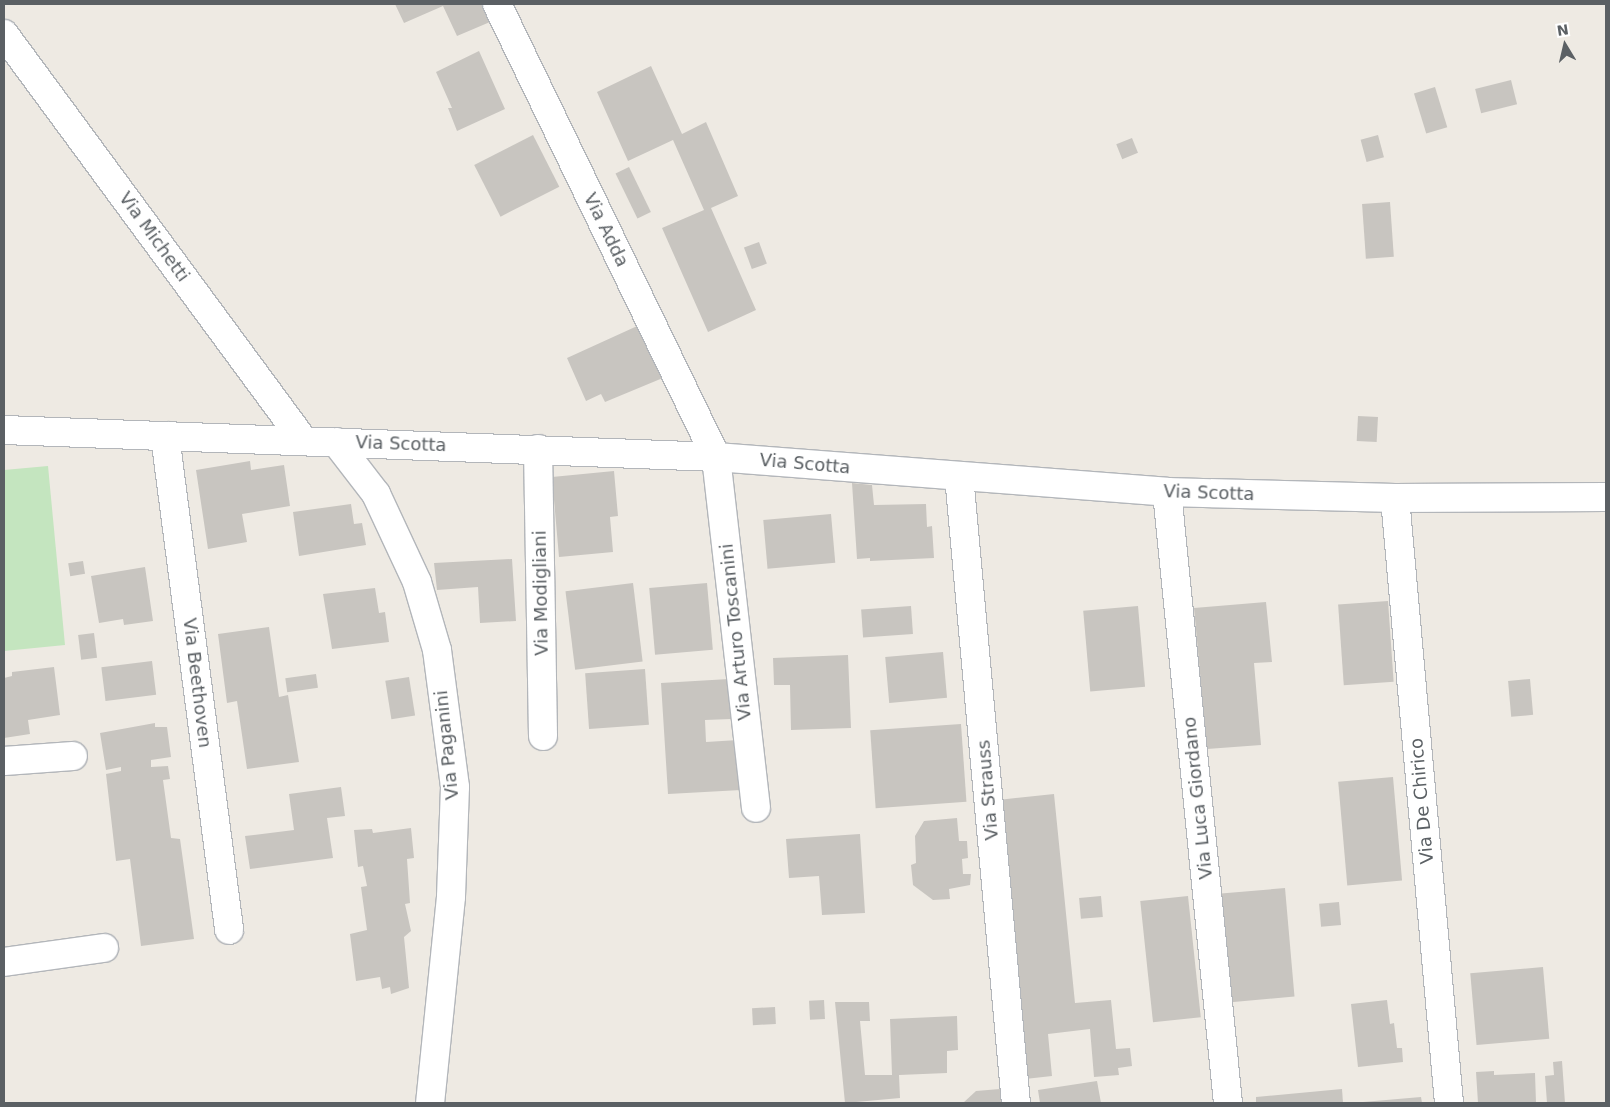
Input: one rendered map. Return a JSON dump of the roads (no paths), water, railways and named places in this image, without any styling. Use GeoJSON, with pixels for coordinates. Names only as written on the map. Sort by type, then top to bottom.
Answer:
{"type":"FeatureCollection","features":[{"type":"Feature","properties":{"kind":"street","name":"Via Adda"},"geometry":{"type":"LineString","coordinates":[[496,4],[716,457]]}},
{"type":"Feature","properties":{"kind":"street","name":"Via Michetti"},"geometry":{"type":"LineString","coordinates":[[4,34],[303,440]]}},
{"type":"Feature","properties":{"kind":"street","name":"Via Scotta"},"geometry":{"type":"LineString","coordinates":[[4,430],[716,457],[1167,492],[1395,498],[1606,497]]}},
{"type":"Feature","properties":{"kind":"street","name":"Via Beethoven"},"geometry":{"type":"LineString","coordinates":[[165,436],[229,930]]}},
{"type":"Feature","properties":{"kind":"street","name":"Via Paganini"},"geometry":{"type":"LineString","coordinates":[[336,442],[376,494],[417,582],[437,650],[455,787],[451,898],[430,1103]]}},
{"type":"Feature","properties":{"kind":"street","name":"Via Modigliani"},"geometry":{"type":"LineString","coordinates":[[538,449],[543,736]]}},
{"type":"Feature","properties":{"kind":"street","name":"Via Arturo Toscanini"},"geometry":{"type":"LineString","coordinates":[[716,457],[756,808]]}},
{"type":"Feature","properties":{"kind":"street","name":"Via Strauss"},"geometry":{"type":"LineString","coordinates":[[959,476],[1016,1103]]}},
{"type":"Feature","properties":{"kind":"street","name":"Via Luca Giordano"},"geometry":{"type":"LineString","coordinates":[[1167,492],[1228,1103]]}},
{"type":"Feature","properties":{"kind":"street","name":"Via De Chirico"},"geometry":{"type":"LineString","coordinates":[[1395,498],[1449,1103]]}},
{"type":"Feature","properties":{"kind":"street"},"geometry":{"type":"LineString","coordinates":[[4,761],[73,756]]}},
{"type":"Feature","properties":{"kind":"street"},"geometry":{"type":"LineString","coordinates":[[4,962],[104,948]]}}]}
